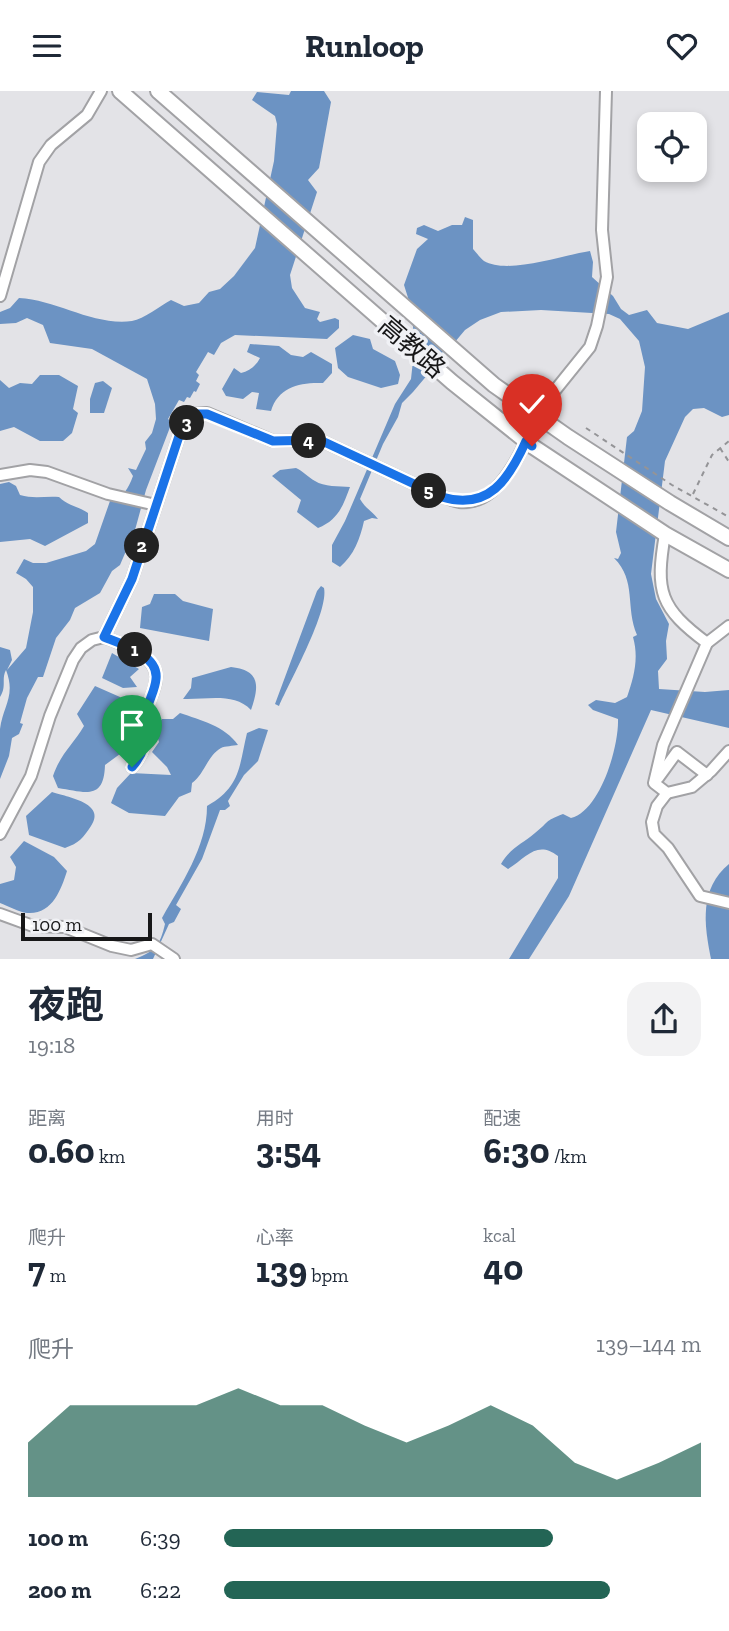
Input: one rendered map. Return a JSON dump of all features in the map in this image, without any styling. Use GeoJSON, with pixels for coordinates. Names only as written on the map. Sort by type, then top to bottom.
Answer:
{"type":"FeatureCollection","features":[{"type":"Feature","properties":{"kind":"main road","name":"高教路"},"geometry":{"type":"LineString","coordinates":[[120,91],[452,381],[526,441],[665,534],[729,570]]}},
{"type":"Feature","properties":{"kind":"main road","name":"高教路"},"geometry":{"type":"LineString","coordinates":[[158,91],[494,385],[670,503],[729,538]]}},
{"type":"Feature","properties":{"kind":"street"},"geometry":{"type":"LineString","coordinates":[[0,296],[39,162],[51,145],[88,115],[101,91]]}},
{"type":"Feature","properties":{"kind":"street"},"geometry":{"type":"LineString","coordinates":[[536,414],[590,347],[597,326],[607,277],[602,230],[606,91]]}},
{"type":"Feature","properties":{"kind":"street"},"geometry":{"type":"LineString","coordinates":[[104,637],[132,579],[181,430],[194,414],[207,414],[273,441],[320,440],[442,497],[460,502],[479,498],[499,487],[514,467],[526,441]]}},
{"type":"Feature","properties":{"kind":"street"},"geometry":{"type":"LineString","coordinates":[[0,475],[30,470],[47,472],[107,494],[156,505]]}},
{"type":"Feature","properties":{"kind":"street"},"geometry":{"type":"LineString","coordinates":[[665,534],[660,585],[664,601],[687,628],[707,643]]}},
{"type":"Feature","properties":{"kind":"street"},"geometry":{"type":"LineString","coordinates":[[654,783],[663,745],[707,643],[729,626]]}},
{"type":"Feature","properties":{"kind":"street"},"geometry":{"type":"LineString","coordinates":[[0,834],[32,776],[50,716],[73,660],[81,648],[92,640],[104,637],[133,649],[146,659],[156,672],[156,681],[148,701],[147,738],[140,759],[132,767]]}},
{"type":"Feature","properties":{"kind":"street"},"geometry":{"type":"LineString","coordinates":[[729,751],[692,787],[667,793],[657,806],[652,822],[653,834],[668,848],[700,896],[729,903]]}},
{"type":"Feature","properties":{"kind":"street"},"geometry":{"type":"LineString","coordinates":[[654,783],[677,752],[707,775]]}},
{"type":"Feature","properties":{"kind":"street"},"geometry":{"type":"LineString","coordinates":[[654,783],[667,793]]}},
{"type":"Feature","properties":{"kind":"street"},"geometry":{"type":"LineString","coordinates":[[0,914],[33,926],[65,927],[112,946],[131,950],[152,944],[174,959]]}},
{"type":"Feature","properties":{"kind":"path"},"geometry":{"type":"LineString","coordinates":[[586,428],[672,485],[729,517]]}},
{"type":"Feature","properties":{"kind":"path"},"geometry":{"type":"LineString","coordinates":[[692,495],[704,468],[719,447],[729,441]]}},
{"type":"Feature","properties":{"kind":"path"},"geometry":{"type":"LineString","coordinates":[[719,447],[729,461]]}},
{"type":"Feature","properties":{"kind":"water"},"geometry":{"type":"Polygon","coordinates":[[[291,91],[324,91],[331,102],[319,168],[308,180],[317,192],[290,275],[292,288],[305,308],[320,312],[317,319],[320,322],[335,318],[339,320],[339,328],[327,339],[235,335],[221,343],[214,355],[208,352],[196,372],[199,375],[196,381],[200,384],[196,392],[184,402],[179,400],[168,419],[172,422],[146,490],[135,530],[120,565],[112,571],[100,593],[75,608],[70,620],[56,638],[43,677],[38,677],[27,698],[20,723],[23,724],[19,734],[12,738],[9,756],[0,779],[0,729],[10,687],[6,670],[0,697],[0,647],[10,650],[12,660],[7,670],[26,648],[33,612],[33,587],[16,573],[24,559],[33,563],[46,563],[86,551],[95,544],[110,501],[127,489],[133,476],[128,468],[136,470],[156,419],[155,404],[147,379],[92,349],[50,343],[43,325],[27,318],[16,323],[0,324],[0,312],[10,308],[19,298],[47,303],[103,320],[132,321],[171,300],[184,306],[199,303],[209,292],[220,289],[234,276],[255,248],[274,161],[277,124],[275,116],[252,100],[257,92],[289,95],[291,91]]]}},
{"type":"Feature","properties":{"kind":"water"},"geometry":{"type":"Polygon","coordinates":[[[465,217],[473,220],[473,249],[484,261],[494,265],[536,263],[590,251],[593,262],[592,277],[629,315],[647,310],[657,323],[688,329],[729,312],[729,415],[722,417],[704,408],[693,409],[685,417],[665,461],[651,574],[656,599],[669,624],[667,659],[658,671],[659,689],[705,692],[729,690],[729,728],[651,710],[569,896],[529,959],[509,959],[558,878],[558,856],[551,851],[538,850],[508,869],[501,864],[512,850],[549,820],[563,814],[571,818],[591,804],[611,761],[618,719],[593,710],[588,705],[596,700],[615,703],[627,697],[634,675],[636,652],[633,637],[637,635],[626,576],[614,558],[618,559],[621,553],[616,532],[627,437],[634,431],[642,411],[645,367],[639,341],[620,319],[609,314],[541,310],[501,312],[480,320],[465,330],[402,403],[360,499],[378,519],[364,521],[356,546],[340,567],[332,562],[332,545],[395,404],[411,379],[415,342],[410,304],[404,285],[417,249],[428,239],[416,234],[417,228],[424,225],[438,231],[452,225],[462,225],[465,217]]]}},
{"type":"Feature","properties":{"kind":"water"},"geometry":{"type":"Polygon","coordinates":[[[353,335],[370,339],[373,349],[395,361],[400,375],[398,384],[381,388],[348,377],[338,368],[335,348],[353,335]]]}},
{"type":"Feature","properties":{"kind":"water"},"geometry":{"type":"Polygon","coordinates":[[[250,344],[279,346],[291,355],[303,357],[311,352],[332,364],[332,373],[323,383],[298,385],[284,391],[271,411],[256,409],[259,393],[252,392],[243,399],[226,396],[222,389],[234,368],[241,373],[247,371],[260,358],[247,352],[250,344]]]}},
{"type":"Feature","properties":{"kind":"water"},"geometry":{"type":"Polygon","coordinates":[[[40,375],[59,375],[78,386],[73,409],[78,413],[72,433],[63,441],[40,441],[14,427],[0,431],[0,380],[9,388],[20,383],[32,384],[40,375]]]}},
{"type":"Feature","properties":{"kind":"water"},"geometry":{"type":"Polygon","coordinates":[[[103,381],[112,388],[104,413],[90,413],[90,399],[95,383],[103,381]]]}},
{"type":"Feature","properties":{"kind":"water"},"geometry":{"type":"Polygon","coordinates":[[[296,468],[319,483],[350,487],[335,517],[325,525],[318,528],[297,512],[301,500],[272,476],[280,470],[296,468]]]}},
{"type":"Feature","properties":{"kind":"water"},"geometry":{"type":"Polygon","coordinates":[[[9,482],[16,486],[20,495],[59,497],[88,513],[88,523],[45,546],[30,539],[0,542],[0,484],[9,482]]]}},
{"type":"Feature","properties":{"kind":"water"},"geometry":{"type":"Polygon","coordinates":[[[321,586],[324,588],[324,599],[321,613],[279,706],[275,704],[321,586]]]}},
{"type":"Feature","properties":{"kind":"water"},"geometry":{"type":"Polygon","coordinates":[[[154,594],[175,594],[183,601],[213,609],[209,641],[140,628],[142,607],[150,604],[154,594]]]}},
{"type":"Feature","properties":{"kind":"water"},"geometry":{"type":"Polygon","coordinates":[[[112,653],[139,669],[130,677],[137,687],[123,688],[102,678],[112,653]]]}},
{"type":"Feature","properties":{"kind":"water"},"geometry":{"type":"Polygon","coordinates":[[[231,667],[253,676],[256,687],[251,710],[244,704],[228,699],[183,699],[191,688],[192,678],[231,667]]]}},
{"type":"Feature","properties":{"kind":"water"},"geometry":{"type":"Polygon","coordinates":[[[95,686],[120,697],[128,712],[130,737],[124,751],[105,765],[104,776],[97,789],[84,792],[58,788],[53,776],[63,755],[84,726],[77,714],[95,686]]]}},
{"type":"Feature","properties":{"kind":"water"},"geometry":{"type":"Polygon","coordinates":[[[180,713],[219,728],[238,745],[216,751],[192,783],[191,792],[179,797],[165,816],[129,813],[111,803],[117,788],[131,773],[171,775],[152,752],[159,742],[155,729],[162,719],[173,719],[180,713]]]}},
{"type":"Feature","properties":{"kind":"water"},"geometry":{"type":"Polygon","coordinates":[[[259,728],[268,730],[258,761],[244,775],[228,801],[230,806],[220,810],[202,859],[176,905],[181,909],[174,922],[169,924],[153,959],[135,959],[148,953],[159,942],[165,924],[162,918],[185,878],[203,836],[207,806],[218,799],[232,783],[240,766],[247,733],[259,728]]]}},
{"type":"Feature","properties":{"kind":"water"},"geometry":{"type":"Polygon","coordinates":[[[52,792],[83,802],[94,812],[95,818],[86,834],[65,848],[29,835],[26,816],[52,792]]]}},
{"type":"Feature","properties":{"kind":"water"},"geometry":{"type":"Polygon","coordinates":[[[24,841],[54,857],[67,871],[54,900],[36,913],[27,913],[0,903],[0,884],[14,880],[16,867],[10,857],[24,841]]]}},
{"type":"Feature","properties":{"kind":"water"},"geometry":{"type":"Polygon","coordinates":[[[729,864],[729,959],[711,959],[706,920],[708,896],[719,874],[729,864]]]}},
{"type":"Feature","properties":{"kind":"route"},"geometry":{"type":"LineString","coordinates":[[132,767],[140,759],[147,738],[148,701],[156,681],[156,672],[146,659],[133,649],[104,637],[132,579],[181,430],[194,414],[207,414],[273,441],[320,440],[442,497],[460,502],[479,498],[499,487],[514,467],[526,441],[532,446]]}}]}
